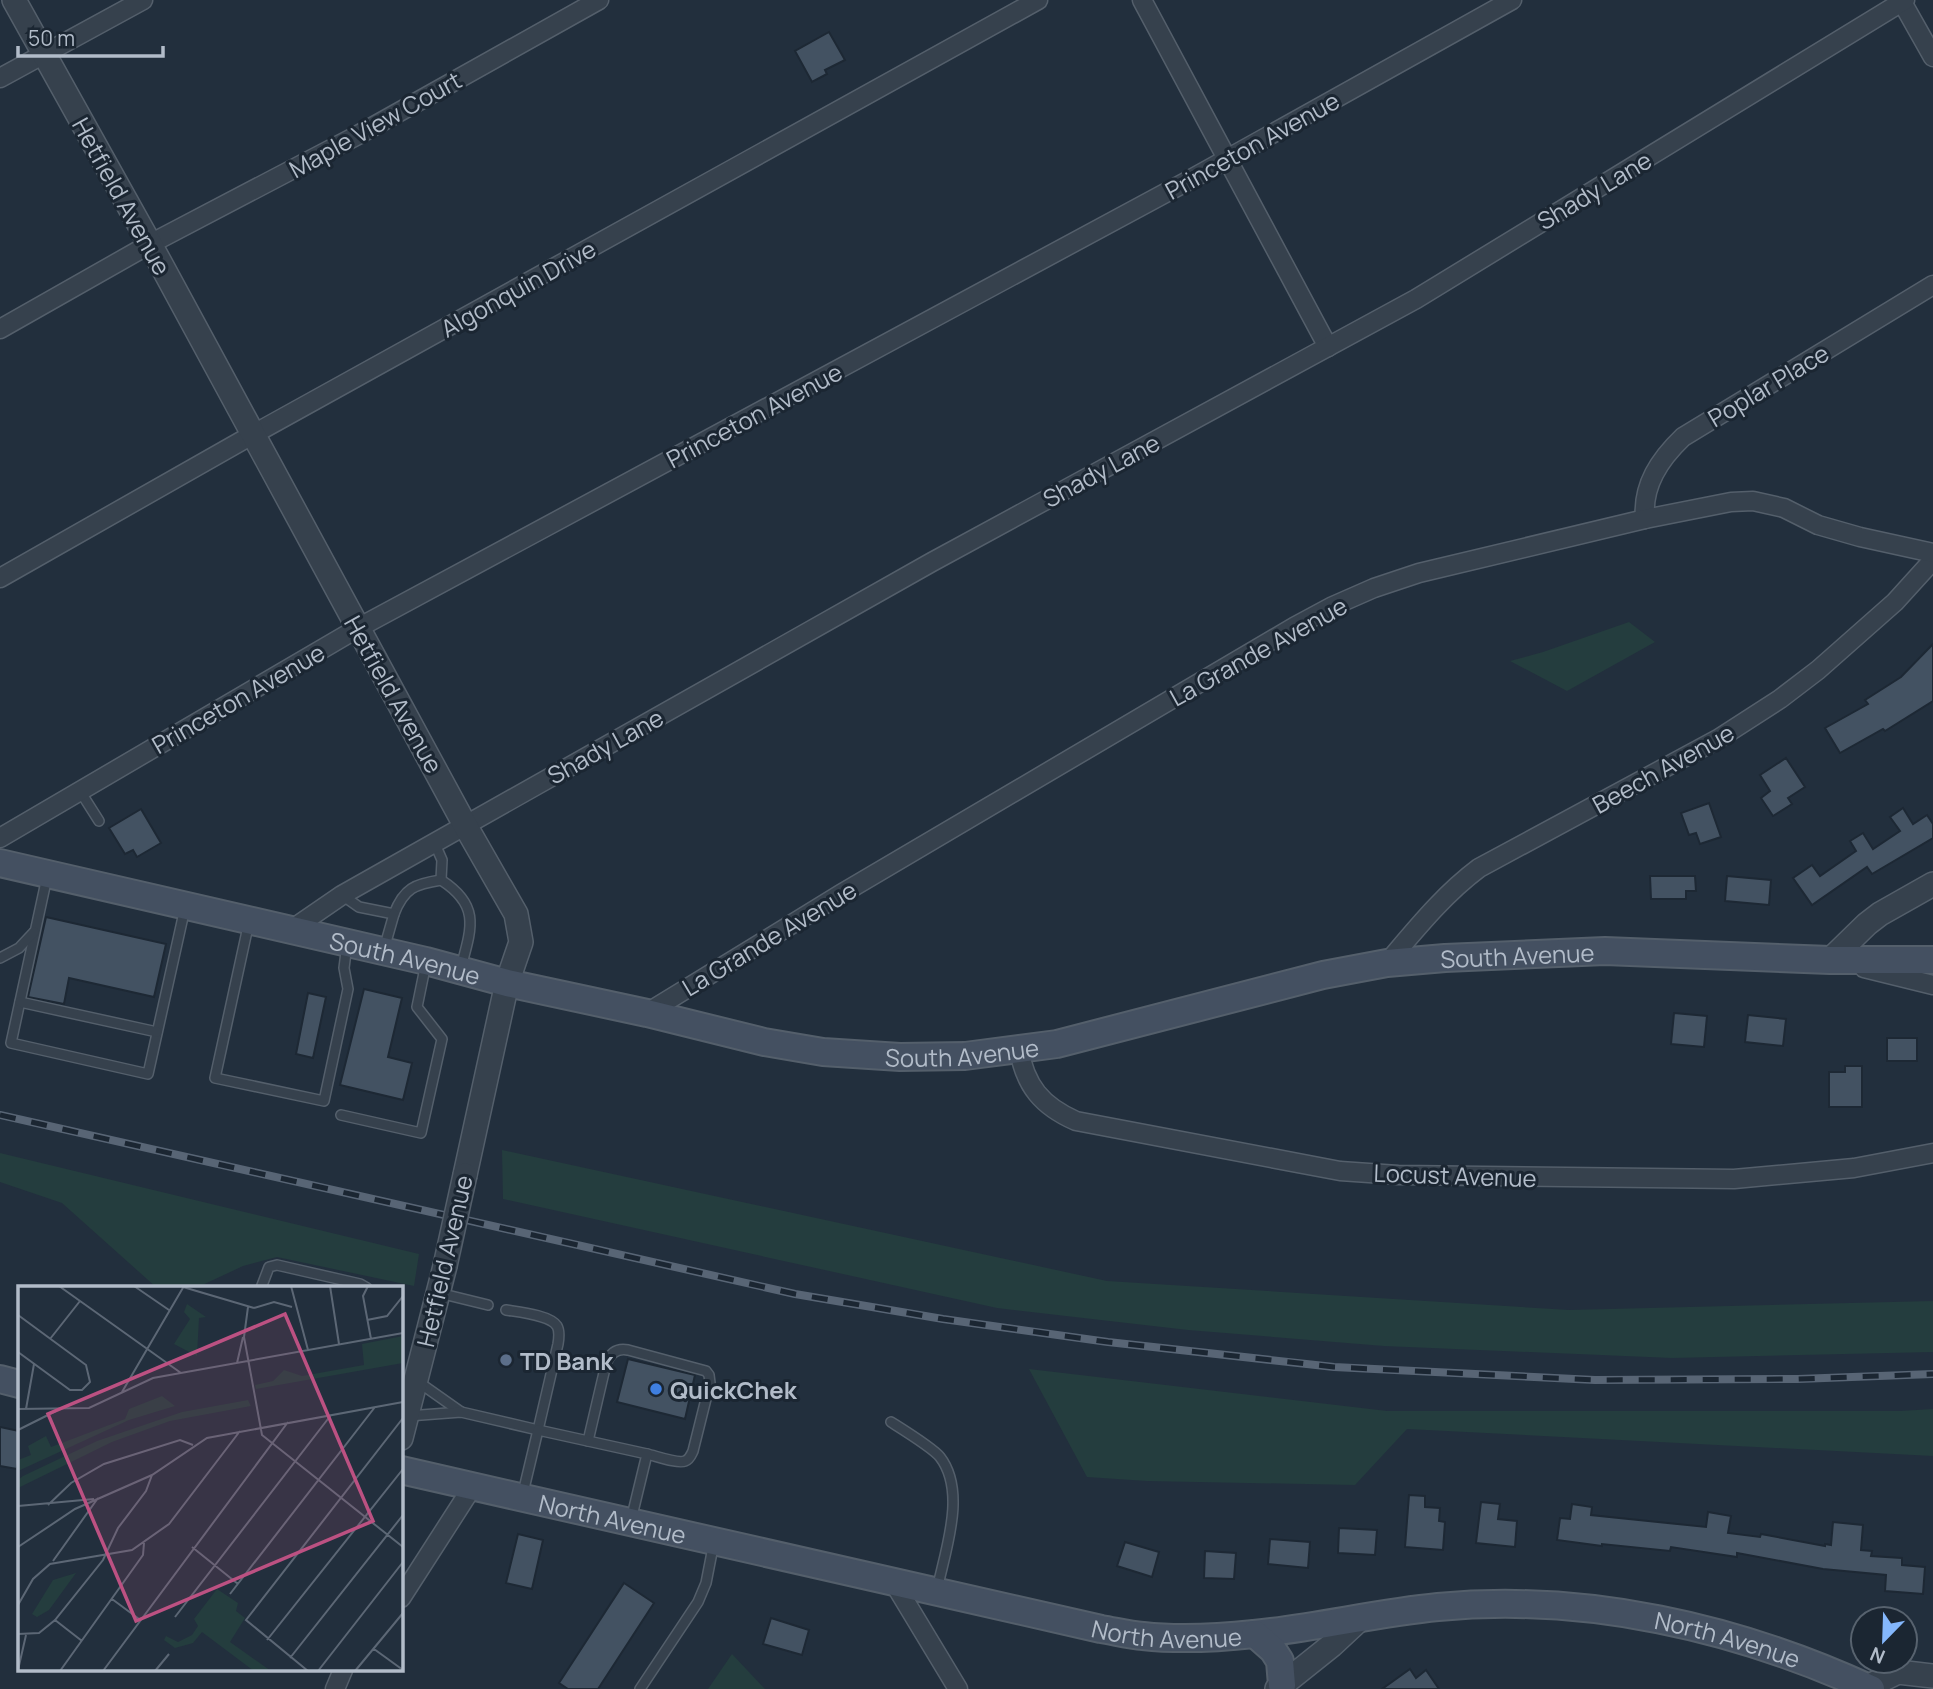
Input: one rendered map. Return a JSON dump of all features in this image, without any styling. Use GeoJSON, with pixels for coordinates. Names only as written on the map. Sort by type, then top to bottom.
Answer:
{"type":"FeatureCollection","features":[{"type":"Feature","properties":{"kind":"main road","name":"South Avenue"},"geometry":{"type":"LineString","coordinates":[[0,863],[764,1042],[823,1052],[913,1057],[965,1056],[1057,1044],[1323,975],[1387,963],[1605,951],[1830,960],[1933,960]]}},
{"type":"Feature","properties":{"kind":"main road"},"geometry":{"type":"LineString","coordinates":[[0,1379],[18,1384]]}},
{"type":"Feature","properties":{"kind":"main road","name":"North Avenue"},"geometry":{"type":"LineString","coordinates":[[402,1470],[894,1583],[1143,1636],[1191,1638],[1255,1634],[1438,1607],[1483,1604],[1579,1607],[1629,1613],[1714,1632],[1806,1662],[1869,1688]]}},
{"type":"Feature","properties":{"kind":"main road"},"geometry":{"type":"LineString","coordinates":[[1255,1634],[1273,1650],[1280,1661],[1279,1687]]}},
{"type":"Feature","properties":{"kind":"street","name":"Hetfield Avenue"},"geometry":{"type":"LineString","coordinates":[[14,0],[516,914],[521,942],[508,983],[438,1293],[410,1384],[404,1427]]}},
{"type":"Feature","properties":{"kind":"street"},"geometry":{"type":"LineString","coordinates":[[0,78],[144,0]]}},
{"type":"Feature","properties":{"kind":"street","name":"Maple View Court"},"geometry":{"type":"LineString","coordinates":[[0,329],[150,244],[358,135],[599,0]]}},
{"type":"Feature","properties":{"kind":"street","name":"Algonquin Drive"},"geometry":{"type":"LineString","coordinates":[[0,578],[1038,0]]}},
{"type":"Feature","properties":{"kind":"street"},"geometry":{"type":"LineString","coordinates":[[1142,0],[1328,347]]}},
{"type":"Feature","properties":{"kind":"street","name":"Princeton Avenue"},"geometry":{"type":"LineString","coordinates":[[0,838],[358,628],[1226,160],[1512,0]]}},
{"type":"Feature","properties":{"kind":"street"},"geometry":{"type":"LineString","coordinates":[[1903,1],[1933,57]]}},
{"type":"Feature","properties":{"kind":"street","name":"Shady Lane"},"geometry":{"type":"LineString","coordinates":[[291,930],[342,895],[932,562],[1416,299],[1903,1]]}},
{"type":"Feature","properties":{"kind":"street","name":"Poplar Place"},"geometry":{"type":"LineString","coordinates":[[1645,519],[1646,495],[1652,476],[1668,451],[1683,437],[1933,285]]}},
{"type":"Feature","properties":{"kind":"street","name":"La Grande Avenue"},"geometry":{"type":"LineString","coordinates":[[647,1013],[865,880],[1294,627],[1374,588],[1419,573],[1645,519],[1731,502],[1753,501],[1784,508],[1818,525],[1933,553]]}},
{"type":"Feature","properties":{"kind":"street","name":"Beech Avenue"},"geometry":{"type":"LineString","coordinates":[[1387,963],[1441,900],[1479,868],[1718,739],[1780,699],[1895,603],[1933,560]]}},
{"type":"Feature","properties":{"kind":"street"},"geometry":{"type":"LineString","coordinates":[[1830,960],[1880,914],[1933,884]]}},
{"type":"Feature","properties":{"kind":"street"},"geometry":{"type":"LineString","coordinates":[[1830,960],[1933,985]]}},
{"type":"Feature","properties":{"kind":"street","name":"Locust Avenue"},"geometry":{"type":"LineString","coordinates":[[1019,1049],[1026,1076],[1035,1091],[1046,1104],[1076,1121],[1340,1171],[1412,1175],[1734,1179],[1854,1168],[1933,1153]]}},
{"type":"Feature","properties":{"kind":"street"},"geometry":{"type":"LineString","coordinates":[[402,1596],[473,1486]]}},
{"type":"Feature","properties":{"kind":"street"},"geometry":{"type":"LineString","coordinates":[[894,1583],[958,1689]]}},
{"type":"Feature","properties":{"kind":"street"},"geometry":{"type":"LineString","coordinates":[[1279,1687],[1361,1618]]}},
{"type":"Feature","properties":{"kind":"street"},"geometry":{"type":"LineString","coordinates":[[335,1689],[343,1672]]}},
{"type":"Feature","properties":{"kind":"street","name":"North Avenue"},"geometry":{"type":"LineString","coordinates":[[1869,1688],[1898,1672],[1933,1675]]}},
{"type":"Feature","properties":{"kind":"lane"},"geometry":{"type":"LineString","coordinates":[[80,791],[99,821]]}},
{"type":"Feature","properties":{"kind":"lane"},"geometry":{"type":"LineString","coordinates":[[435,844],[442,860],[441,880]]}},
{"type":"Feature","properties":{"kind":"lane"},"geometry":{"type":"LineString","coordinates":[[47,874],[11,1043],[148,1074],[185,906]]}},
{"type":"Feature","properties":{"kind":"lane"},"geometry":{"type":"LineString","coordinates":[[383,952],[394,914],[407,890],[441,880],[458,891],[470,911],[469,939],[460,971]]}},
{"type":"Feature","properties":{"kind":"lane"},"geometry":{"type":"LineString","coordinates":[[342,895],[359,907],[394,914]]}},
{"type":"Feature","properties":{"kind":"lane"},"geometry":{"type":"LineString","coordinates":[[250,920],[215,1078],[324,1101],[348,989],[344,968],[347,944]]}},
{"type":"Feature","properties":{"kind":"lane"},"geometry":{"type":"LineString","coordinates":[[0,958],[19,948],[36,931]]}},
{"type":"Feature","properties":{"kind":"lane"},"geometry":{"type":"LineString","coordinates":[[341,1115],[421,1133],[442,1039],[416,1007],[426,961]]}},
{"type":"Feature","properties":{"kind":"lane"},"geometry":{"type":"LineString","coordinates":[[20,1002],[157,1032]]}},
{"type":"Feature","properties":{"kind":"lane"},"geometry":{"type":"LineString","coordinates":[[262,1286],[269,1267],[278,1265],[364,1286]]}},
{"type":"Feature","properties":{"kind":"lane"},"geometry":{"type":"LineString","coordinates":[[438,1293],[488,1305]]}},
{"type":"Feature","properties":{"kind":"lane"},"geometry":{"type":"LineString","coordinates":[[506,1310],[550,1320],[556,1324],[559,1332],[522,1497]]}},
{"type":"Feature","properties":{"kind":"lane"},"geometry":{"type":"LineString","coordinates":[[410,1384],[461,1412],[538,1430],[678,1461],[685,1461],[693,1451],[710,1383],[709,1375],[706,1371],[628,1350],[617,1350],[606,1364],[588,1441]]}},
{"type":"Feature","properties":{"kind":"lane"},"geometry":{"type":"LineString","coordinates":[[404,1427],[461,1412]]}},
{"type":"Feature","properties":{"kind":"lane"},"geometry":{"type":"LineString","coordinates":[[891,1422],[940,1456],[952,1483],[953,1512],[937,1592]]}},
{"type":"Feature","properties":{"kind":"lane"},"geometry":{"type":"LineString","coordinates":[[631,1521],[647,1454]]}},
{"type":"Feature","properties":{"kind":"lane"},"geometry":{"type":"LineString","coordinates":[[640,1689],[698,1602],[706,1583],[715,1541]]}},
{"type":"Feature","properties":{"kind":"green space"},"geometry":{"type":"Polygon","coordinates":[[[1629,622],[1655,642],[1567,691],[1510,661],[1543,652],[1629,622]]]}},
{"type":"Feature","properties":{"kind":"green space"},"geometry":{"type":"Polygon","coordinates":[[[502,1150],[1107,1281],[1569,1310],[1933,1301],[1933,1352],[1672,1358],[1384,1346],[1188,1330],[997,1308],[503,1199],[502,1150]]]}},
{"type":"Feature","properties":{"kind":"green space"},"geometry":{"type":"Polygon","coordinates":[[[0,1153],[419,1254],[414,1286],[277,1257],[243,1266],[200,1286],[155,1286],[62,1203],[0,1182],[0,1153]]]}},
{"type":"Feature","properties":{"kind":"green space"},"geometry":{"type":"Polygon","coordinates":[[[1029,1369],[1387,1411],[1933,1409],[1933,1456],[1407,1429],[1355,1485],[1147,1481],[1087,1477],[1029,1369]]]}},
{"type":"Feature","properties":{"kind":"green space"},"geometry":{"type":"Polygon","coordinates":[[[732,1654],[763,1687],[765,1689],[708,1689],[732,1654]]]}},
{"type":"Feature","properties":{"kind":"building"},"geometry":{"type":"Polygon","coordinates":[[[829,32],[845,60],[825,70],[827,74],[812,82],[795,51],[829,32]]]}},
{"type":"Feature","properties":{"kind":"building"},"geometry":{"type":"Polygon","coordinates":[[[1933,644],[1933,701],[1885,731],[1883,729],[1840,753],[1825,728],[1868,704],[1865,700],[1901,677],[1933,644]]]}},
{"type":"Feature","properties":{"kind":"building"},"geometry":{"type":"Polygon","coordinates":[[[1786,758],[1805,787],[1788,798],[1792,804],[1773,816],[1761,798],[1770,791],[1760,775],[1786,758]]]}},
{"type":"Feature","properties":{"kind":"building"},"geometry":{"type":"Polygon","coordinates":[[[1709,803],[1721,837],[1700,844],[1696,833],[1689,835],[1681,813],[1709,803]]]}},
{"type":"Feature","properties":{"kind":"building"},"geometry":{"type":"Polygon","coordinates":[[[1903,808],[1913,824],[1927,815],[1933,824],[1933,838],[1872,874],[1867,867],[1812,905],[1793,878],[1812,865],[1820,876],[1856,851],[1850,841],[1863,833],[1873,849],[1900,831],[1890,817],[1903,808]]]}},
{"type":"Feature","properties":{"kind":"building"},"geometry":{"type":"Polygon","coordinates":[[[141,809],[161,843],[137,857],[133,850],[125,854],[109,828],[141,809]]]}},
{"type":"Feature","properties":{"kind":"building"},"geometry":{"type":"Polygon","coordinates":[[[1650,876],[1695,876],[1696,891],[1686,891],[1686,899],[1651,899],[1650,876]]]}},
{"type":"Feature","properties":{"kind":"building"},"geometry":{"type":"Polygon","coordinates":[[[1727,876],[1771,880],[1769,905],[1725,901],[1727,876]]]}},
{"type":"Feature","properties":{"kind":"building"},"geometry":{"type":"Polygon","coordinates":[[[46,917],[166,944],[154,997],[69,978],[64,1004],[28,997],[46,917]]]}},
{"type":"Feature","properties":{"kind":"building"},"geometry":{"type":"Polygon","coordinates":[[[364,989],[402,998],[388,1057],[412,1063],[403,1100],[340,1085],[364,989]]]}},
{"type":"Feature","properties":{"kind":"building"},"geometry":{"type":"Polygon","coordinates":[[[308,993],[326,997],[313,1058],[296,1054],[308,993]]]}},
{"type":"Feature","properties":{"kind":"building"},"geometry":{"type":"Polygon","coordinates":[[[1674,1013],[1707,1016],[1704,1047],[1671,1044],[1674,1013]]]}},
{"type":"Feature","properties":{"kind":"building"},"geometry":{"type":"Polygon","coordinates":[[[1748,1015],[1786,1019],[1783,1046],[1745,1042],[1748,1015]]]}},
{"type":"Feature","properties":{"kind":"building"},"geometry":{"type":"Polygon","coordinates":[[[1887,1038],[1917,1038],[1917,1061],[1887,1061],[1887,1038]]]}},
{"type":"Feature","properties":{"kind":"building"},"geometry":{"type":"Polygon","coordinates":[[[1845,1066],[1862,1066],[1862,1107],[1829,1107],[1829,1072],[1845,1072],[1845,1066]]]}},
{"type":"Feature","properties":{"kind":"building","name":"QuickChek"},"geometry":{"type":"Polygon","coordinates":[[[628,1359],[695,1375],[685,1419],[617,1402],[628,1359]]]}},
{"type":"Feature","properties":{"kind":"building"},"geometry":{"type":"Polygon","coordinates":[[[0,1427],[18,1431],[17,1469],[0,1466],[0,1427]]]}},
{"type":"Feature","properties":{"kind":"building"},"geometry":{"type":"Polygon","coordinates":[[[1409,1495],[1425,1496],[1425,1507],[1440,1508],[1439,1521],[1445,1522],[1443,1550],[1405,1547],[1409,1495]]]}},
{"type":"Feature","properties":{"kind":"building"},"geometry":{"type":"Polygon","coordinates":[[[1481,1502],[1500,1504],[1498,1519],[1517,1521],[1515,1547],[1476,1543],[1481,1502]]]}},
{"type":"Feature","properties":{"kind":"building"},"geometry":{"type":"Polygon","coordinates":[[[1572,1504],[1592,1507],[1591,1515],[1706,1527],[1708,1512],[1731,1516],[1728,1533],[1760,1537],[1761,1534],[1825,1546],[1831,1545],[1833,1522],[1863,1525],[1861,1550],[1872,1551],[1871,1556],[1902,1558],[1902,1565],[1925,1567],[1923,1594],[1885,1591],[1886,1575],[1823,1569],[1737,1553],[1737,1557],[1671,1547],[1670,1551],[1557,1540],[1560,1518],[1570,1519],[1572,1504]]]}},
{"type":"Feature","properties":{"kind":"building"},"geometry":{"type":"Polygon","coordinates":[[[1339,1528],[1377,1530],[1375,1555],[1338,1553],[1339,1528]]]}},
{"type":"Feature","properties":{"kind":"building"},"geometry":{"type":"Polygon","coordinates":[[[518,1534],[543,1540],[532,1589],[506,1583],[518,1534]]]}},
{"type":"Feature","properties":{"kind":"building"},"geometry":{"type":"Polygon","coordinates":[[[1270,1539],[1310,1542],[1308,1568],[1268,1564],[1270,1539]]]}},
{"type":"Feature","properties":{"kind":"building"},"geometry":{"type":"Polygon","coordinates":[[[1125,1542],[1159,1552],[1152,1577],[1117,1566],[1125,1542]]]}},
{"type":"Feature","properties":{"kind":"building"},"geometry":{"type":"Polygon","coordinates":[[[1205,1551],[1236,1553],[1234,1579],[1204,1578],[1205,1551]]]}},
{"type":"Feature","properties":{"kind":"building"},"geometry":{"type":"Polygon","coordinates":[[[624,1583],[654,1603],[598,1689],[568,1689],[559,1683],[624,1583]]]}},
{"type":"Feature","properties":{"kind":"building"},"geometry":{"type":"Polygon","coordinates":[[[771,1618],[809,1630],[802,1655],[763,1644],[771,1618]]]}},
{"type":"Feature","properties":{"kind":"building"},"geometry":{"type":"Polygon","coordinates":[[[1410,1669],[1416,1678],[1426,1670],[1439,1689],[1382,1689],[1410,1669]]]}},
{"type":"Feature","properties":{"kind":"railway"},"geometry":{"type":"LineString","coordinates":[[0,1115],[795,1294],[943,1319],[1108,1342],[1334,1367],[1595,1380],[1798,1379],[1933,1374]]}},
{"type":"Feature","properties":{"kind":"place","name":"TD Bank"},"geometry":{"type":"Point","coordinates":[506,1360]}},
{"type":"Feature","properties":{"kind":"place","name":"QuickChek"},"geometry":{"type":"Point","coordinates":[656,1389]}}]}
